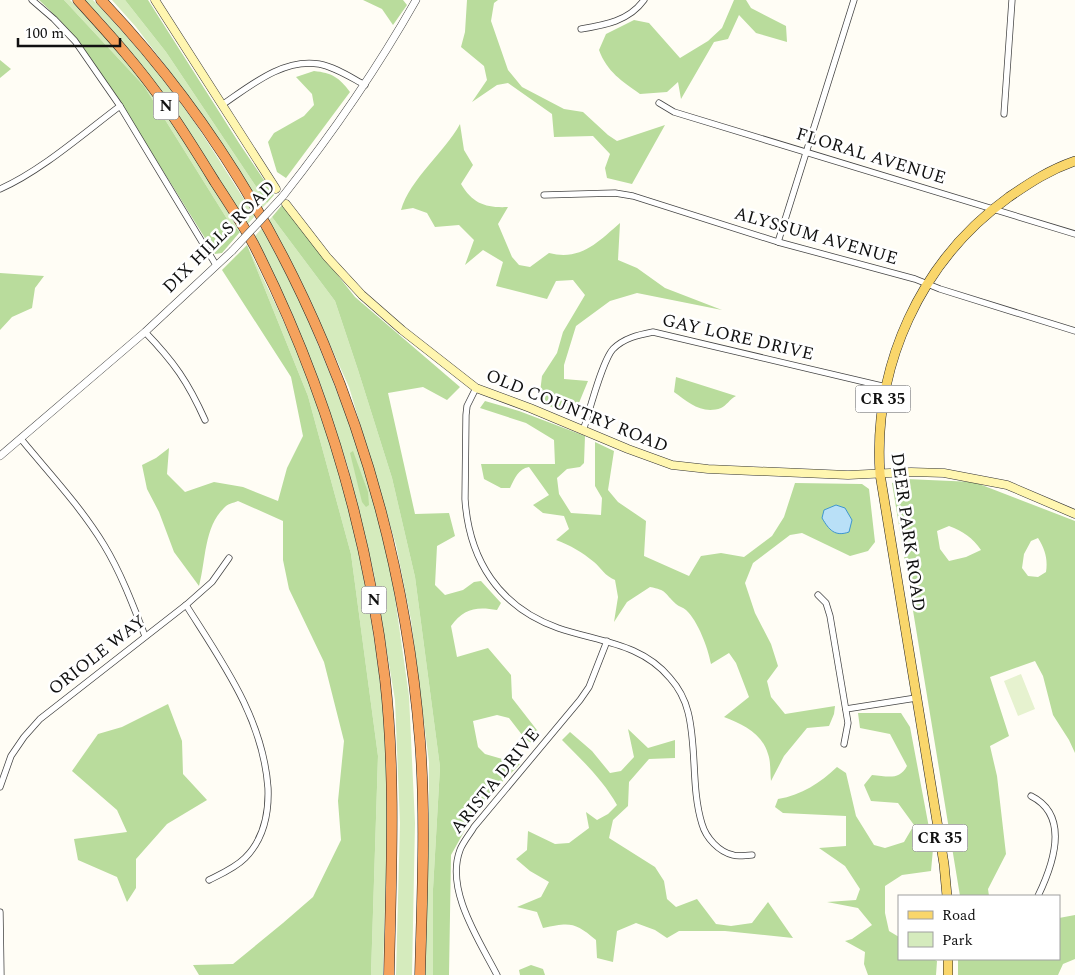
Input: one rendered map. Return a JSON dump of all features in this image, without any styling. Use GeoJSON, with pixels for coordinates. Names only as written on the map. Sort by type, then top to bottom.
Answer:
{"type":"FeatureCollection","features":[{"type":"Feature","properties":{"kind":"highway","name":"N"},"geometry":{"type":"LineString","coordinates":[[78,0],[121,47],[166,105],[254,245],[312,373],[345,474],[372,590],[385,680],[391,750],[392,820],[389,975]]}},
{"type":"Feature","properties":{"kind":"highway","name":"N"},"geometry":{"type":"LineString","coordinates":[[101,0],[151,57],[191,109],[225,158],[256,208],[289,266],[320,335],[355,423],[374,482],[400,592],[420,741],[423,815],[420,975]]}},
{"type":"Feature","properties":{"kind":"main road"},"geometry":{"type":"LineString","coordinates":[[155,0],[276,189]]}},
{"type":"Feature","properties":{"kind":"main road","name":"DEER PARK ROAD"},"geometry":{"type":"LineString","coordinates":[[947,895],[944,864],[880,474],[881,414],[886,386],[904,328],[926,284],[950,251],[969,230],[994,208],[1036,178],[1075,161]]}},
{"type":"Feature","properties":{"kind":"main road","name":"OLD COUNTRY ROAD"},"geometry":{"type":"LineString","coordinates":[[286,204],[327,257],[362,295],[402,330],[476,388],[628,449],[672,465],[716,469],[848,475],[927,471],[982,479],[1007,485],[1075,514]]}},
{"type":"Feature","properties":{"kind":"main road"},"geometry":{"type":"LineString","coordinates":[[948,960],[948,975]]}},
{"type":"Feature","properties":{"kind":"street"},"geometry":{"type":"LineString","coordinates":[[32,0],[75,41],[120,106],[216,265]]}},
{"type":"Feature","properties":{"kind":"street","name":"DIX HILLS ROAD"},"geometry":{"type":"LineString","coordinates":[[0,456],[145,332],[232,251],[283,196],[333,131],[364,85],[416,0]]}},
{"type":"Feature","properties":{"kind":"street"},"geometry":{"type":"LineString","coordinates":[[581,29],[608,24],[621,19],[636,9],[644,0]]}},
{"type":"Feature","properties":{"kind":"street"},"geometry":{"type":"LineString","coordinates":[[778,242],[854,0]]}},
{"type":"Feature","properties":{"kind":"street"},"geometry":{"type":"LineString","coordinates":[[1004,114],[1012,0]]}},
{"type":"Feature","properties":{"kind":"street"},"geometry":{"type":"LineString","coordinates":[[222,105],[269,74],[293,65],[306,63],[332,68],[364,85]]}},
{"type":"Feature","properties":{"kind":"street","name":"FLORAL AVENUE"},"geometry":{"type":"LineString","coordinates":[[659,103],[674,112],[1075,234]]}},
{"type":"Feature","properties":{"kind":"street"},"geometry":{"type":"LineString","coordinates":[[0,189],[12,184],[32,171],[120,106]]}},
{"type":"Feature","properties":{"kind":"street","name":"ALYSSUM AVENUE"},"geometry":{"type":"LineString","coordinates":[[544,195],[615,193],[633,196],[778,242],[915,280],[1075,331]]}},
{"type":"Feature","properties":{"kind":"street"},"geometry":{"type":"LineString","coordinates":[[145,332],[161,348],[184,378],[205,420]]}},
{"type":"Feature","properties":{"kind":"street","name":"GAY LORE DRIVE"},"geometry":{"type":"LineString","coordinates":[[584,431],[605,364],[612,350],[623,341],[636,335],[652,332],[886,386]]}},
{"type":"Feature","properties":{"kind":"street"},"geometry":{"type":"LineString","coordinates":[[476,388],[467,406],[466,415],[465,499],[470,532],[481,563],[489,578],[502,593],[538,620],[645,656],[659,666],[682,695],[688,712],[702,826],[711,840],[722,850],[734,856],[752,855]]}},
{"type":"Feature","properties":{"kind":"street"},"geometry":{"type":"LineString","coordinates":[[21,439],[91,525],[104,544],[124,583],[145,636]]}},
{"type":"Feature","properties":{"kind":"street","name":"ORIOLE WAY"},"geometry":{"type":"LineString","coordinates":[[0,786],[11,756],[40,719],[186,605],[212,582],[229,558]]}},
{"type":"Feature","properties":{"kind":"street"},"geometry":{"type":"LineString","coordinates":[[818,595],[826,603],[830,616],[848,723],[844,744]]}},
{"type":"Feature","properties":{"kind":"street"},"geometry":{"type":"LineString","coordinates":[[186,605],[224,664],[242,697],[263,751],[267,774],[268,798],[266,821],[258,841],[239,863],[209,880]]}},
{"type":"Feature","properties":{"kind":"street","name":"ARISTA DRIVE"},"geometry":{"type":"LineString","coordinates":[[497,975],[468,917],[459,892],[456,869],[460,849],[474,827],[580,700],[589,687],[607,642]]}},
{"type":"Feature","properties":{"kind":"street"},"geometry":{"type":"LineString","coordinates":[[846,710],[916,698]]}},
{"type":"Feature","properties":{"kind":"street"},"geometry":{"type":"LineString","coordinates":[[1031,796],[1039,800],[1047,809],[1055,834],[1054,858],[1038,895]]}},
{"type":"Feature","properties":{"kind":"street"},"geometry":{"type":"LineString","coordinates":[[0,912],[1,975]]}},
{"type":"Feature","properties":{"kind":"green space"},"geometry":{"type":"Polygon","coordinates":[[[39,0],[64,0],[144,86],[229,222],[240,232],[222,253],[215,254],[94,65],[68,31],[39,0]]]}},
{"type":"Feature","properties":{"kind":"green space"},"geometry":{"type":"Polygon","coordinates":[[[64,0],[70,0],[90,20],[146,85],[183,139],[240,232],[229,222],[144,86],[64,0]]]}},
{"type":"Feature","properties":{"kind":"green space"},"geometry":{"type":"Polygon","coordinates":[[[83,0],[93,0],[148,61],[173,93],[255,216],[246,226],[142,68],[103,19],[83,0]]]}},
{"type":"Feature","properties":{"kind":"green space"},"geometry":{"type":"Polygon","coordinates":[[[112,0],[125,0],[166,52],[267,203],[260,210],[187,94],[136,27],[112,0]]]}},
{"type":"Feature","properties":{"kind":"green space"},"geometry":{"type":"Polygon","coordinates":[[[125,0],[148,0],[274,195],[267,203],[166,52],[125,0]]]}},
{"type":"Feature","properties":{"kind":"green space"},"geometry":{"type":"Polygon","coordinates":[[[363,0],[403,0],[407,5],[393,25],[382,9],[363,0]]]}},
{"type":"Feature","properties":{"kind":"green space"},"geometry":{"type":"Polygon","coordinates":[[[467,0],[498,0],[494,3],[491,21],[508,70],[522,87],[564,109],[583,112],[617,141],[665,125],[632,184],[607,178],[605,168],[610,154],[593,136],[554,137],[552,114],[508,83],[497,85],[472,102],[487,80],[484,66],[461,47],[465,32],[467,0]]]}},
{"type":"Feature","properties":{"kind":"green space"},"geometry":{"type":"Polygon","coordinates":[[[734,0],[746,0],[751,8],[786,26],[787,42],[756,33],[739,15],[728,39],[714,42],[681,99],[678,82],[667,92],[640,94],[621,80],[602,58],[599,50],[606,34],[634,20],[649,23],[680,58],[708,41],[722,28],[734,0]]]}},
{"type":"Feature","properties":{"kind":"green space"},"geometry":{"type":"Polygon","coordinates":[[[0,60],[11,69],[0,78],[0,60]]]}},
{"type":"Feature","properties":{"kind":"green space"},"geometry":{"type":"Polygon","coordinates":[[[314,71],[335,77],[350,92],[286,178],[277,172],[268,142],[274,133],[304,116],[314,105],[312,94],[296,77],[314,71]]]}},
{"type":"Feature","properties":{"kind":"green space"},"geometry":{"type":"Polygon","coordinates":[[[460,124],[464,150],[473,165],[461,184],[470,196],[481,203],[493,207],[508,207],[498,224],[512,257],[519,265],[530,267],[549,253],[560,255],[580,252],[596,243],[620,223],[618,260],[637,268],[665,288],[722,310],[637,293],[610,301],[576,326],[564,365],[564,379],[588,381],[576,410],[560,411],[539,401],[542,376],[557,353],[563,332],[585,295],[573,280],[556,281],[547,299],[496,286],[503,262],[483,250],[465,265],[474,240],[459,225],[435,227],[427,213],[413,208],[401,210],[405,199],[419,177],[460,124]]]}},
{"type":"Feature","properties":{"kind":"green space"},"geometry":{"type":"Polygon","coordinates":[[[282,205],[355,297],[460,387],[447,400],[423,387],[388,393],[415,514],[449,513],[455,536],[437,546],[435,585],[445,595],[463,590],[474,582],[481,581],[501,603],[497,610],[483,608],[465,612],[451,626],[457,657],[488,648],[511,675],[512,698],[540,734],[534,744],[526,740],[509,718],[497,715],[473,721],[478,747],[485,754],[520,764],[491,793],[465,830],[451,855],[449,975],[433,975],[433,889],[440,767],[415,577],[392,478],[335,301],[272,217],[282,205]]]}},
{"type":"Feature","properties":{"kind":"green space"},"geometry":{"type":"Polygon","coordinates":[[[272,217],[335,301],[392,478],[415,577],[440,767],[433,889],[433,975],[424,975],[429,828],[429,762],[411,620],[396,545],[349,387],[308,296],[268,221],[272,217]]]}},
{"type":"Feature","properties":{"kind":"green space"},"geometry":{"type":"Polygon","coordinates":[[[262,228],[301,303],[363,460],[391,570],[409,696],[415,823],[412,975],[396,975],[400,823],[395,700],[374,574],[348,467],[320,383],[255,236],[262,228]]]}},
{"type":"Feature","properties":{"kind":"green space"},"geometry":{"type":"Polygon","coordinates":[[[247,245],[289,332],[311,386],[347,501],[364,580],[382,699],[387,768],[383,975],[371,975],[378,756],[351,554],[308,396],[247,245]]]}},
{"type":"Feature","properties":{"kind":"green space"},"geometry":{"type":"Polygon","coordinates":[[[247,245],[308,396],[351,554],[378,756],[371,975],[199,975],[193,965],[233,964],[283,923],[313,897],[341,840],[338,801],[344,741],[324,662],[289,589],[283,560],[283,521],[238,501],[225,507],[217,516],[209,534],[199,586],[174,552],[159,512],[147,489],[142,465],[156,458],[169,448],[167,474],[185,492],[214,482],[243,487],[278,501],[287,468],[303,436],[291,377],[222,270],[247,245]]]}},
{"type":"Feature","properties":{"kind":"green space"},"geometry":{"type":"Polygon","coordinates":[[[0,273],[44,276],[35,288],[32,308],[12,317],[0,330],[0,273]]]}},
{"type":"Feature","properties":{"kind":"green space"},"geometry":{"type":"Polygon","coordinates":[[[676,377],[736,396],[721,408],[714,410],[701,409],[674,392],[676,377]]]}},
{"type":"Feature","properties":{"kind":"green space"},"geometry":{"type":"Polygon","coordinates":[[[485,401],[519,411],[585,436],[584,463],[580,467],[567,469],[557,478],[559,494],[571,513],[601,515],[602,498],[595,486],[595,442],[614,451],[608,490],[618,502],[646,521],[644,556],[689,576],[701,556],[721,553],[744,557],[772,536],[784,517],[795,483],[862,484],[869,489],[875,542],[868,551],[850,556],[802,533],[790,535],[753,563],[745,583],[755,613],[771,644],[778,666],[767,681],[771,697],[785,714],[835,706],[829,726],[807,728],[784,756],[771,781],[769,757],[761,740],[744,726],[724,717],[749,697],[736,663],[729,653],[711,664],[708,650],[695,621],[685,609],[676,604],[660,589],[650,587],[627,602],[614,622],[618,597],[615,580],[585,555],[556,540],[569,529],[564,516],[543,513],[533,505],[549,495],[529,467],[519,472],[510,488],[501,488],[484,479],[481,464],[555,464],[554,440],[526,423],[480,408],[485,401]]]}},
{"type":"Feature","properties":{"kind":"green space"},"geometry":{"type":"Polygon","coordinates":[[[353,451],[368,492],[369,505],[366,507],[362,502],[350,453],[353,451]]]}},
{"type":"Feature","properties":{"kind":"green space"},"geometry":{"type":"Polygon","coordinates":[[[906,479],[974,482],[1075,521],[1075,753],[1053,715],[1043,676],[1035,661],[990,677],[1009,736],[990,746],[997,776],[1006,854],[988,889],[989,895],[960,895],[892,483],[906,479]],[[949,526],[937,531],[940,549],[949,561],[966,557],[981,550],[975,542],[959,530],[949,526]],[[1038,538],[1031,541],[1024,554],[1022,568],[1028,576],[1038,577],[1046,572],[1047,563],[1038,538]]]}},
{"type":"Feature","properties":{"kind":"green space"},"geometry":{"type":"Polygon","coordinates":[[[1021,674],[1035,709],[1018,716],[1004,681],[1021,674]]]}},
{"type":"Feature","properties":{"kind":"green space"},"geometry":{"type":"Polygon","coordinates":[[[168,704],[182,741],[183,774],[207,800],[167,824],[136,859],[136,888],[127,902],[117,877],[78,860],[74,839],[127,832],[117,810],[72,771],[98,734],[122,727],[168,704]]]}},
{"type":"Feature","properties":{"kind":"green space"},"geometry":{"type":"Polygon","coordinates":[[[858,713],[901,713],[910,727],[933,849],[931,871],[902,875],[885,886],[885,913],[889,931],[898,936],[898,960],[935,960],[937,961],[936,975],[868,975],[864,964],[865,952],[845,941],[852,939],[872,925],[858,908],[827,902],[856,900],[860,889],[845,866],[819,848],[846,846],[846,816],[783,813],[775,807],[778,799],[795,795],[810,788],[837,767],[846,773],[856,816],[874,845],[885,848],[904,842],[914,825],[898,803],[871,801],[864,785],[872,775],[896,776],[904,771],[907,766],[890,734],[860,728],[858,713]]]}},
{"type":"Feature","properties":{"kind":"green space"},"geometry":{"type":"Polygon","coordinates":[[[628,729],[648,748],[675,740],[675,758],[649,759],[629,782],[628,806],[613,820],[609,838],[655,867],[664,881],[667,899],[676,907],[697,899],[716,924],[731,926],[752,923],[768,902],[793,938],[725,931],[679,931],[667,938],[655,930],[636,923],[617,931],[613,962],[597,958],[596,940],[583,930],[566,924],[543,928],[537,912],[517,907],[541,897],[549,882],[530,871],[516,859],[527,850],[528,831],[555,844],[569,843],[589,828],[586,812],[597,820],[608,814],[617,805],[599,779],[562,740],[570,732],[592,751],[610,773],[621,771],[634,757],[628,729]]]}},
{"type":"Feature","properties":{"kind":"green space"},"geometry":{"type":"Polygon","coordinates":[[[1075,915],[1075,959],[1063,964],[1058,975],[958,975],[958,960],[1060,960],[1060,918],[1075,915]]]}},
{"type":"Feature","properties":{"kind":"green space"},"geometry":{"type":"Polygon","coordinates":[[[531,965],[543,969],[545,975],[520,975],[519,970],[531,965]]]}},
{"type":"Feature","properties":{"kind":"water"},"geometry":{"type":"Polygon","coordinates":[[[836,505],[845,508],[852,520],[849,532],[836,533],[827,526],[822,518],[824,510],[836,505]]]}}]}
